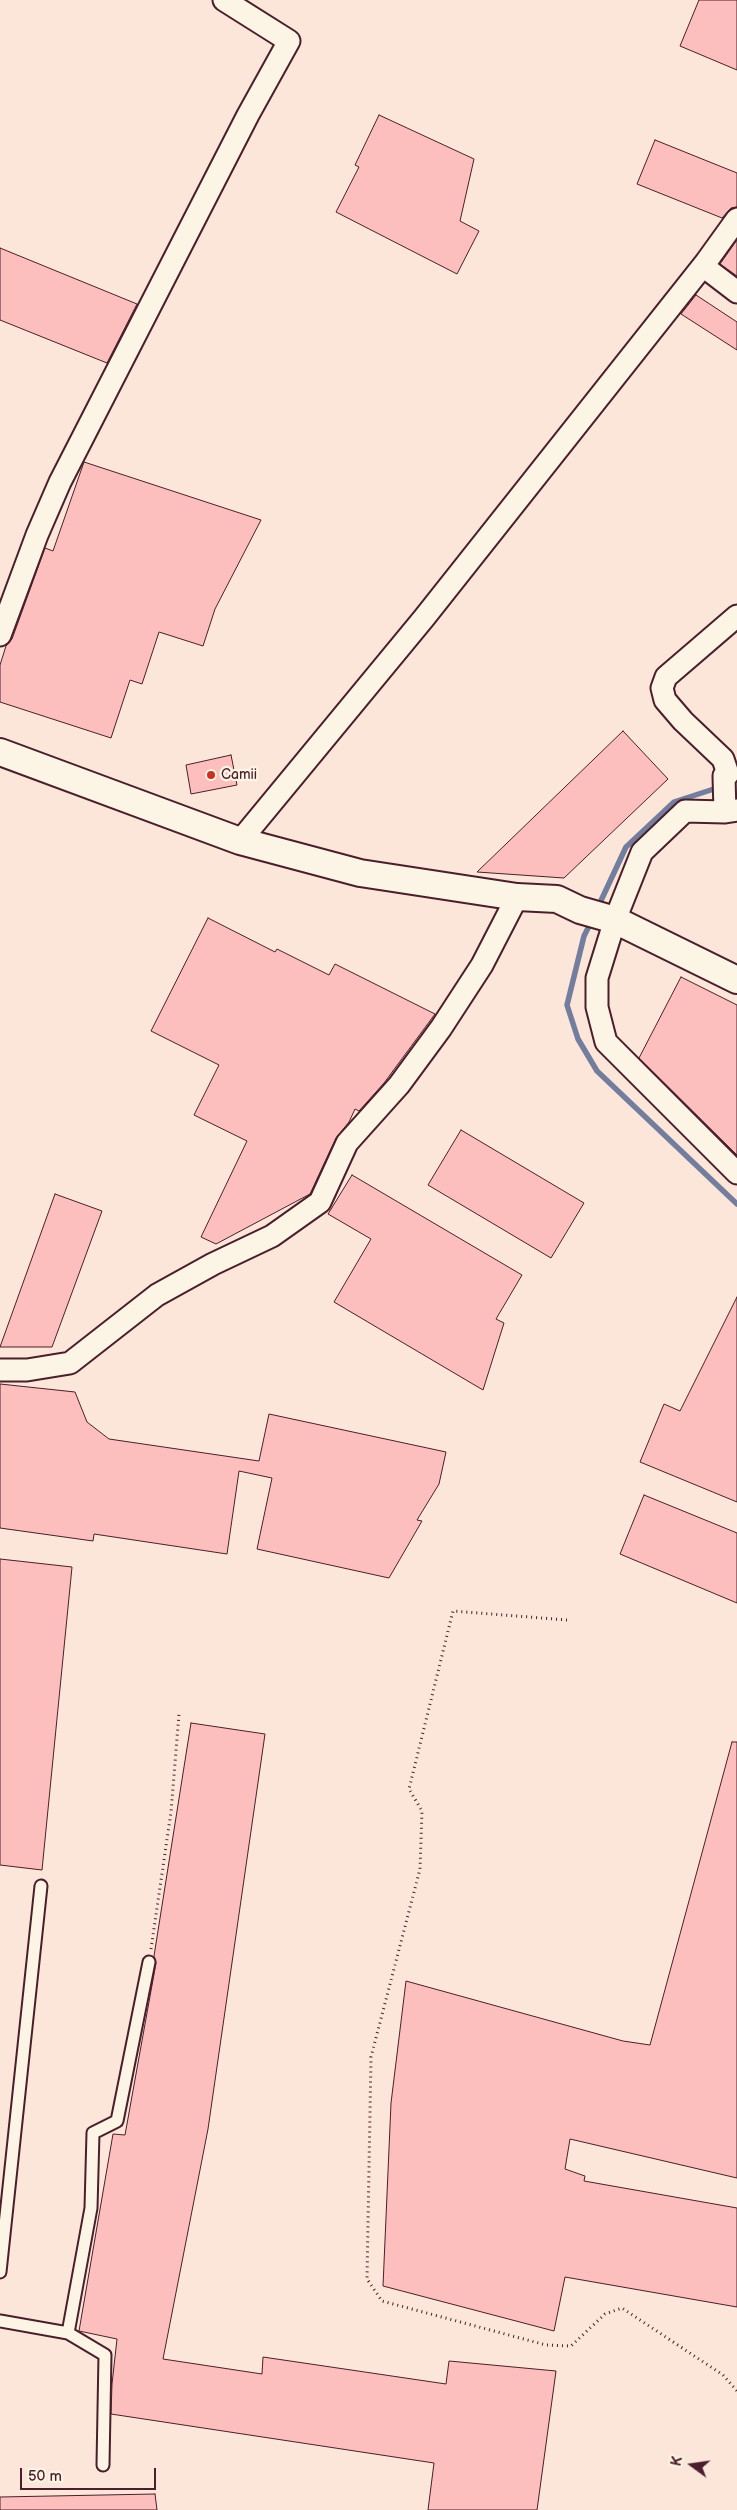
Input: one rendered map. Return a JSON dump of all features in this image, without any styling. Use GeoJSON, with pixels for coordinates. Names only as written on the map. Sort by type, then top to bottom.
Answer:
{"type":"FeatureCollection","features":[{"type":"Feature","properties":{"kind":"street"},"geometry":{"type":"LineString","coordinates":[[0,635],[37,535],[60,482],[248,115],[289,41],[224,0]]}},
{"type":"Feature","properties":{"kind":"street"},"geometry":{"type":"LineString","coordinates":[[240,841],[424,618],[703,266],[737,218]]}},
{"type":"Feature","properties":{"kind":"street"},"geometry":{"type":"LineString","coordinates":[[703,266],[737,292]]}},
{"type":"Feature","properties":{"kind":"street"},"geometry":{"type":"LineString","coordinates":[[737,616],[666,677],[662,688],[665,700],[683,721],[723,759],[728,774],[724,776],[729,806],[685,811],[642,852],[610,919],[597,978],[597,1007],[606,1042],[737,1173]]}},
{"type":"Feature","properties":{"kind":"street"},"geometry":{"type":"LineString","coordinates":[[0,752],[240,841],[360,873],[517,897],[557,899],[580,910],[610,919],[737,980]]}},
{"type":"Feature","properties":{"kind":"street"},"geometry":{"type":"LineString","coordinates":[[0,1370],[27,1370],[70,1363],[157,1295],[214,1264],[272,1236],[320,1202],[347,1143],[399,1084],[441,1028],[482,965],[517,897]]}},
{"type":"Feature","properties":{"kind":"lane"},"geometry":{"type":"LineString","coordinates":[[0,2272],[41,1886]]}},
{"type":"Feature","properties":{"kind":"lane"},"geometry":{"type":"LineString","coordinates":[[68,2333],[91,2208],[93,2133],[117,2121],[149,1962]]}},
{"type":"Feature","properties":{"kind":"lane"},"geometry":{"type":"LineString","coordinates":[[0,2321],[68,2333],[105,2355],[103,2465]]}},
{"type":"Feature","properties":{"kind":"path"},"geometry":{"type":"LineString","coordinates":[[567,1620],[453,1611],[409,1789],[422,1811],[420,1869],[371,2057],[367,2279],[382,2301],[546,2345],[571,2346],[605,2314],[622,2308],[639,2317],[723,2375],[737,2391]]}},
{"type":"Feature","properties":{"kind":"path"},"geometry":{"type":"LineString","coordinates":[[149,1962],[171,1812],[179,1714]]}},
{"type":"Feature","properties":{"kind":"building"},"geometry":{"type":"Polygon","coordinates":[[[699,0],[737,0],[737,70],[680,46],[699,0]]]}},
{"type":"Feature","properties":{"kind":"building"},"geometry":{"type":"Polygon","coordinates":[[[379,115],[474,159],[460,221],[479,231],[457,274],[336,212],[359,167],[355,165],[379,115]]]}},
{"type":"Feature","properties":{"kind":"building"},"geometry":{"type":"Polygon","coordinates":[[[655,140],[737,173],[737,207],[731,208],[722,218],[637,184],[655,140]]]}},
{"type":"Feature","properties":{"kind":"building"},"geometry":{"type":"Polygon","coordinates":[[[737,240],[737,276],[720,264],[737,240]]]}},
{"type":"Feature","properties":{"kind":"building"},"geometry":{"type":"Polygon","coordinates":[[[0,248],[137,304],[107,363],[0,320],[0,248]]]}},
{"type":"Feature","properties":{"kind":"building"},"geometry":{"type":"Polygon","coordinates":[[[696,295],[737,322],[737,350],[681,314],[696,295]]]}},
{"type":"Feature","properties":{"kind":"building"},"geometry":{"type":"Polygon","coordinates":[[[84,462],[261,520],[215,609],[203,646],[159,632],[142,684],[130,680],[111,738],[0,702],[0,665],[6,646],[12,639],[45,548],[53,551],[84,462]]]}},
{"type":"Feature","properties":{"kind":"building"},"geometry":{"type":"Polygon","coordinates":[[[623,731],[668,779],[564,878],[477,872],[623,731]]]}},
{"type":"Feature","properties":{"kind":"building","name":"Camii"},"geometry":{"type":"Polygon","coordinates":[[[231,755],[237,785],[191,794],[186,765],[231,755]]]}},
{"type":"Feature","properties":{"kind":"building"},"geometry":{"type":"Polygon","coordinates":[[[208,918],[275,952],[277,949],[329,975],[335,964],[435,1014],[384,1083],[359,1111],[355,1109],[349,1122],[336,1138],[310,1194],[216,1244],[201,1237],[247,1141],[194,1115],[219,1065],[151,1031],[208,918]]]}},
{"type":"Feature","properties":{"kind":"building"},"geometry":{"type":"Polygon","coordinates":[[[681,977],[737,1005],[737,1155],[639,1058],[681,977]]]}},
{"type":"Feature","properties":{"kind":"building"},"geometry":{"type":"Polygon","coordinates":[[[461,1130],[584,1203],[551,1258],[428,1185],[461,1130]]]}},
{"type":"Feature","properties":{"kind":"building"},"geometry":{"type":"Polygon","coordinates":[[[352,1175],[522,1275],[496,1319],[504,1323],[483,1390],[334,1302],[371,1239],[328,1214],[352,1175]]]}},
{"type":"Feature","properties":{"kind":"building"},"geometry":{"type":"Polygon","coordinates":[[[55,1194],[102,1211],[52,1347],[0,1347],[55,1194]]]}},
{"type":"Feature","properties":{"kind":"building"},"geometry":{"type":"Polygon","coordinates":[[[737,1297],[737,1502],[640,1462],[664,1404],[680,1411],[737,1297]]]}},
{"type":"Feature","properties":{"kind":"building"},"geometry":{"type":"Polygon","coordinates":[[[0,1384],[75,1392],[87,1422],[109,1439],[259,1461],[269,1414],[446,1452],[439,1484],[417,1520],[422,1521],[389,1578],[257,1549],[272,1478],[239,1471],[227,1554],[94,1534],[93,1541],[0,1528],[0,1384]]]}},
{"type":"Feature","properties":{"kind":"building"},"geometry":{"type":"Polygon","coordinates":[[[644,1495],[737,1533],[737,1603],[620,1554],[644,1495]]]}},
{"type":"Feature","properties":{"kind":"building"},"geometry":{"type":"Polygon","coordinates":[[[0,1559],[72,1567],[42,1870],[0,1865],[0,1559]]]}},
{"type":"Feature","properties":{"kind":"building"},"geometry":{"type":"Polygon","coordinates":[[[191,1723],[265,1734],[208,2129],[163,2359],[262,2374],[263,2357],[446,2384],[449,2361],[556,2371],[537,2510],[428,2510],[434,2463],[111,2414],[117,2339],[79,2331],[113,2134],[125,2135],[156,1963],[154,1956],[191,1723]]]}},
{"type":"Feature","properties":{"kind":"building"},"geometry":{"type":"Polygon","coordinates":[[[732,1742],[737,1742],[737,2178],[570,2139],[565,2169],[585,2176],[584,2181],[737,2208],[737,2307],[565,2277],[554,2331],[383,2286],[391,2103],[406,1981],[623,2041],[650,2045],[732,1742]]]}},
{"type":"Feature","properties":{"kind":"building"},"geometry":{"type":"Polygon","coordinates":[[[155,2494],[157,2510],[0,2510],[0,2497],[155,2494]]]}},
{"type":"Feature","properties":{"kind":"waterway"},"geometry":{"type":"LineString","coordinates":[[598,907],[626,847],[674,802],[720,787]]}},
{"type":"Feature","properties":{"kind":"waterway"},"geometry":{"type":"LineString","coordinates":[[592,920],[584,936],[567,1005],[578,1039],[597,1071],[737,1204]]}},
{"type":"Feature","properties":{"kind":"place","name":"Camii"},"geometry":{"type":"Point","coordinates":[211,775]}}]}
